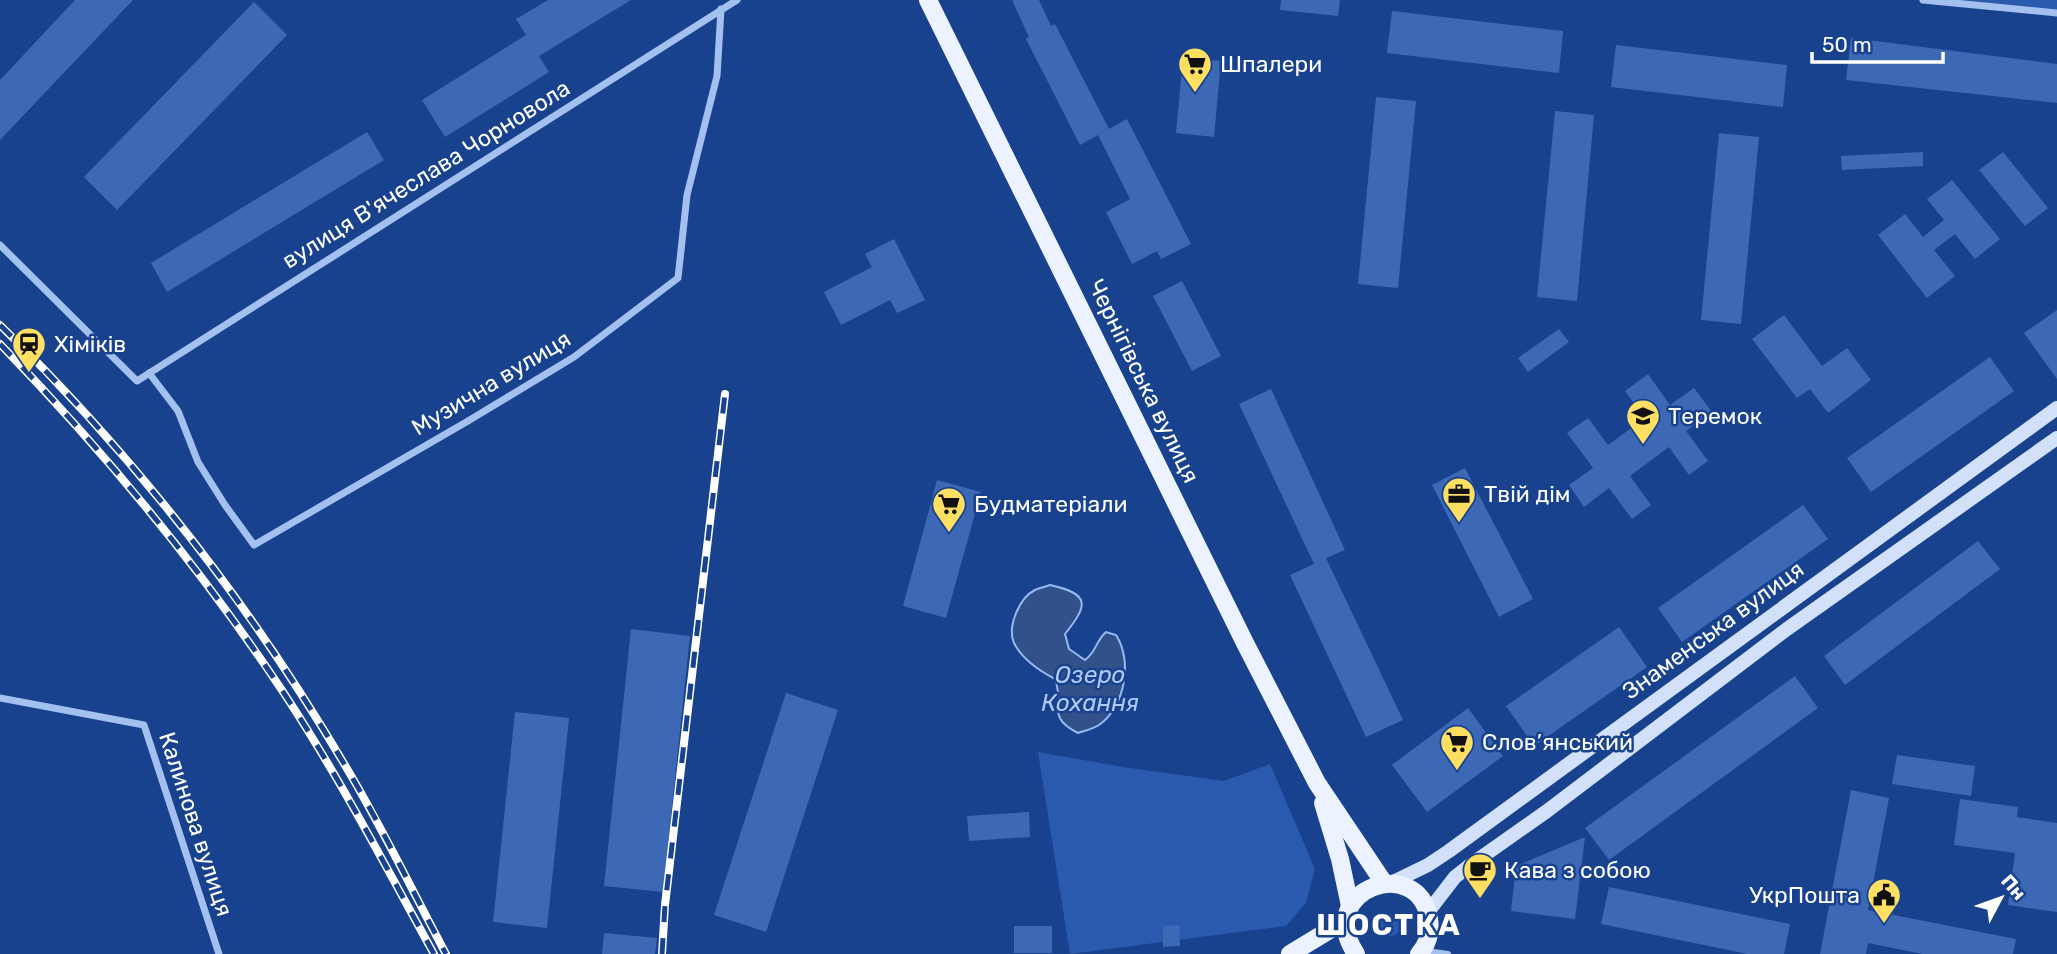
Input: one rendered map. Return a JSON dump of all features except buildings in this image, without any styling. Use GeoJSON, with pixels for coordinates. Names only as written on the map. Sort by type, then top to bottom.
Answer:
{"type":"FeatureCollection","features":[{"type":"Feature","properties":{"kind":"main road","name":"Чернігівська вулиця"},"geometry":{"type":"LineString","coordinates":[[928,0],[1245,643],[1317,783],[1388,883]]}},
{"type":"Feature","properties":{"kind":"main road","name":"Знаменська вулиця"},"geometry":{"type":"LineString","coordinates":[[1388,883],[1428,865],[1449,851],[2057,408]]}},
{"type":"Feature","properties":{"kind":"main road","name":"Знаменська вулиця"},"geometry":{"type":"LineString","coordinates":[[1428,912],[1449,884],[1469,866],[1547,811],[1787,629],[2057,438]]}},
{"type":"Feature","properties":{"kind":"main road","name":"Чернігівська вулиця"},"geometry":{"type":"LineString","coordinates":[[1317,783],[1340,859],[1348,913],[1346,932],[1356,954]]}},
{"type":"Feature","properties":{"kind":"main road"},"geometry":{"type":"LineString","coordinates":[[1290,954],[1348,913],[1364,890],[1388,883],[1403,886],[1423,901],[1428,912],[1430,932],[1421,952]]}},
{"type":"Feature","properties":{"kind":"street","name":"вулиця В'ячеслава Чорновола"},"geometry":{"type":"LineString","coordinates":[[0,245],[137,381],[737,0]]}},
{"type":"Feature","properties":{"kind":"street"},"geometry":{"type":"LineString","coordinates":[[1923,0],[2057,13]]}},
{"type":"Feature","properties":{"kind":"street","name":"Музична вулиця"},"geometry":{"type":"LineString","coordinates":[[149,373],[178,411],[198,462],[254,545],[574,357],[678,278],[687,195],[717,76],[721,9]]}},
{"type":"Feature","properties":{"kind":"street","name":"Калинова вулиця"},"geometry":{"type":"LineString","coordinates":[[0,698],[144,725],[219,954]]}},
{"type":"Feature","properties":{"kind":"street"},"geometry":{"type":"LineString","coordinates":[[1421,952],[1448,954]]}},
{"type":"Feature","properties":{"kind":"shaded area"},"geometry":{"type":"Polygon","coordinates":[[[1916,0],[2057,0],[2057,14],[1916,0]]]}},
{"type":"Feature","properties":{"kind":"shaded area"},"geometry":{"type":"Polygon","coordinates":[[[1038,752],[1224,781],[1270,764],[1315,869],[1306,903],[1286,926],[1070,954],[1038,752]]]}},
{"type":"Feature","properties":{"kind":"shaded area"},"geometry":{"type":"Polygon","coordinates":[[[1390,914],[1398,917],[1401,925],[1398,933],[1390,936],[1382,933],[1379,925],[1382,917],[1390,914]]]}},
{"type":"Feature","properties":{"kind":"water","name":"Озеро Кохання"},"geometry":{"type":"Polygon","coordinates":[[[1050,585],[1073,592],[1081,602],[1078,615],[1065,634],[1069,649],[1085,660],[1106,632],[1116,635],[1124,658],[1124,683],[1115,707],[1099,725],[1078,733],[1068,727],[1059,716],[1055,679],[1017,649],[1012,636],[1013,621],[1024,599],[1035,590],[1050,585]]]}},
{"type":"Feature","properties":{"kind":"railway"},"geometry":{"type":"LineString","coordinates":[[0,325],[97,427],[188,534],[230,590],[271,648],[346,767],[446,954]]}},
{"type":"Feature","properties":{"kind":"railway"},"geometry":{"type":"LineString","coordinates":[[0,344],[72,421],[175,543],[269,671],[355,810],[434,954]]}},
{"type":"Feature","properties":{"kind":"railway"},"geometry":{"type":"LineString","coordinates":[[662,954],[665,905],[725,394]]}},
{"type":"Feature","properties":{"kind":"place","name":"Шпалери"},"geometry":{"type":"Point","coordinates":[1195,94]}},
{"type":"Feature","properties":{"kind":"place","name":"Хіміків"},"geometry":{"type":"Point","coordinates":[29,374]}},
{"type":"Feature","properties":{"kind":"place","name":"Теремок"},"geometry":{"type":"Point","coordinates":[1643,446]}},
{"type":"Feature","properties":{"kind":"place","name":"Твій дім"},"geometry":{"type":"Point","coordinates":[1459,524]}},
{"type":"Feature","properties":{"kind":"place","name":"Будматеріали"},"geometry":{"type":"Point","coordinates":[949,534]}},
{"type":"Feature","properties":{"kind":"place","name":"Слов’янський"},"geometry":{"type":"Point","coordinates":[1457,772]}},
{"type":"Feature","properties":{"kind":"place","name":"Кава з собою"},"geometry":{"type":"Point","coordinates":[1480,900]}},
{"type":"Feature","properties":{"kind":"place","name":"УкрПошта"},"geometry":{"type":"Point","coordinates":[1884,925]}},
{"type":"Feature","properties":{"kind":"district","name":"ШОСТКА"},"geometry":{"type":"Point","coordinates":[1389,925]}}]}
